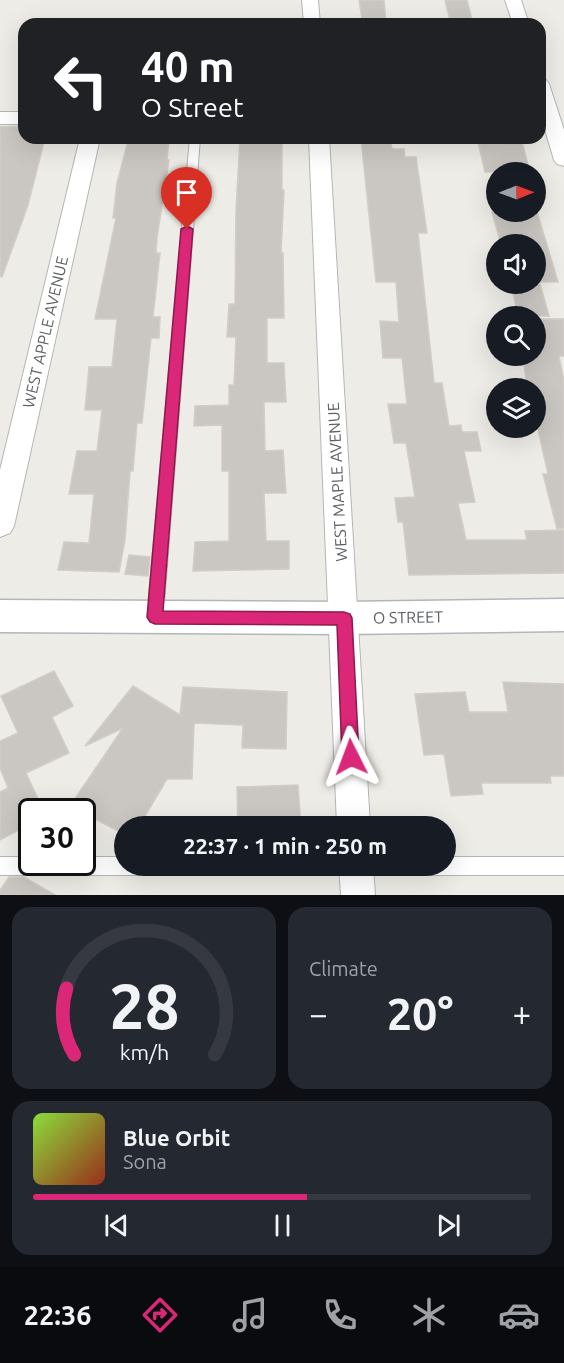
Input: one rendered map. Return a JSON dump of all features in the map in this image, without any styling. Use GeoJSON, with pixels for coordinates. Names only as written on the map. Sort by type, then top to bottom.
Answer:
{"type":"FeatureCollection","features":[{"type":"Feature","properties":{"kind":"street"},"geometry":{"type":"LineString","coordinates":[[310,0],[312,18]]}},
{"type":"Feature","properties":{"kind":"street"},"geometry":{"type":"LineString","coordinates":[[513,0],[519,18]]}},
{"type":"Feature","properties":{"kind":"street"},"geometry":{"type":"LineString","coordinates":[[551,109],[564,160]]}},
{"type":"Feature","properties":{"kind":"street"},"geometry":{"type":"LineString","coordinates":[[0,118],[18,118]]}},
{"type":"Feature","properties":{"kind":"street","name":"WEST APPLE AVENUE"},"geometry":{"type":"LineString","coordinates":[[0,526],[89,144]]}},
{"type":"Feature","properties":{"kind":"street","name":"WEST MAPLE AVENUE"},"geometry":{"type":"LineString","coordinates":[[319,144],[354,816]]}},
{"type":"Feature","properties":{"kind":"street","name":"O STREET"},"geometry":{"type":"LineString","coordinates":[[0,616],[344,618],[564,615]]}},
{"type":"Feature","properties":{"kind":"street"},"geometry":{"type":"LineString","coordinates":[[356,876],[357,895]]}},
{"type":"Feature","properties":{"kind":"lane"},"geometry":{"type":"LineString","coordinates":[[155,617],[194,144]]}},
{"type":"Feature","properties":{"kind":"lane"},"geometry":{"type":"LineString","coordinates":[[0,866],[114,866]]}},
{"type":"Feature","properties":{"kind":"lane"},"geometry":{"type":"LineString","coordinates":[[456,866],[564,866]]}},
{"type":"Feature","properties":{"kind":"building"},"geometry":{"type":"Polygon","coordinates":[[[359,0],[384,0],[386,18],[362,18],[359,0]]]}},
{"type":"Feature","properties":{"kind":"building"},"geometry":{"type":"Polygon","coordinates":[[[445,0],[467,0],[472,18],[450,18],[445,0]]]}},
{"type":"Feature","properties":{"kind":"building"},"geometry":{"type":"Polygon","coordinates":[[[18,126],[18,144],[43,144],[28,205],[2,277],[0,276],[0,127],[18,126]]]}},
{"type":"Feature","properties":{"kind":"building"},"geometry":{"type":"Polygon","coordinates":[[[127,144],[168,144],[167,160],[169,160],[156,253],[160,253],[153,317],[160,317],[159,338],[151,338],[142,423],[137,423],[133,471],[130,471],[125,540],[119,572],[58,570],[64,542],[89,543],[94,494],[69,494],[77,451],[97,451],[102,410],[85,410],[89,367],[112,367],[117,319],[95,319],[116,218],[113,218],[117,183],[127,144]]]}},
{"type":"Feature","properties":{"kind":"building"},"geometry":{"type":"Polygon","coordinates":[[[240,144],[282,144],[282,190],[284,190],[281,253],[283,253],[284,318],[267,318],[267,363],[284,363],[286,402],[264,402],[265,451],[283,450],[286,493],[264,493],[266,541],[289,541],[289,569],[193,571],[195,542],[229,541],[229,471],[222,471],[222,425],[194,426],[195,406],[229,405],[229,385],[234,385],[236,337],[227,337],[229,304],[235,304],[240,144]]]}},
{"type":"Feature","properties":{"kind":"building"},"geometry":{"type":"Polygon","coordinates":[[[362,144],[391,144],[392,149],[404,149],[405,157],[416,157],[427,233],[418,233],[434,383],[442,383],[449,426],[461,425],[462,432],[477,432],[481,451],[464,451],[475,502],[458,503],[466,540],[527,540],[525,531],[564,530],[564,573],[409,575],[403,522],[398,522],[395,498],[415,497],[406,443],[394,443],[388,404],[407,404],[402,358],[383,358],[380,321],[399,322],[396,282],[376,282],[362,144]]]}},
{"type":"Feature","properties":{"kind":"building"},"geometry":{"type":"Polygon","coordinates":[[[478,144],[523,144],[527,162],[486,162],[486,172],[478,144]]]}},
{"type":"Feature","properties":{"kind":"building"},"geometry":{"type":"Polygon","coordinates":[[[495,222],[540,222],[544,234],[498,234],[495,222]]]}},
{"type":"Feature","properties":{"kind":"building"},"geometry":{"type":"Polygon","coordinates":[[[546,242],[558,282],[546,282],[546,242]]]}},
{"type":"Feature","properties":{"kind":"building"},"geometry":{"type":"Polygon","coordinates":[[[513,294],[543,294],[549,316],[546,316],[546,306],[516,306],[513,294]]]}},
{"type":"Feature","properties":{"kind":"building"},"geometry":{"type":"Polygon","coordinates":[[[546,319],[564,319],[564,356],[559,356],[564,381],[564,528],[557,529],[543,474],[548,474],[540,438],[546,438],[546,378],[526,378],[524,366],[546,366],[546,319]]]}},
{"type":"Feature","properties":{"kind":"building"},"geometry":{"type":"Polygon","coordinates":[[[129,555],[150,557],[148,576],[125,574],[129,555]]]}},
{"type":"Feature","properties":{"kind":"building"},"geometry":{"type":"Polygon","coordinates":[[[54,671],[73,706],[52,717],[69,753],[26,773],[38,798],[18,798],[18,830],[0,840],[0,792],[8,788],[0,768],[0,741],[18,733],[1,696],[54,671]]]}},
{"type":"Feature","properties":{"kind":"building"},"geometry":{"type":"Polygon","coordinates":[[[503,682],[564,684],[564,776],[550,776],[551,783],[481,783],[483,794],[451,796],[444,754],[424,755],[415,694],[465,692],[469,712],[508,712],[503,682]]]}},
{"type":"Feature","properties":{"kind":"building"},"geometry":{"type":"Polygon","coordinates":[[[133,686],[180,715],[183,687],[287,692],[286,749],[242,748],[243,725],[194,723],[192,779],[167,779],[145,816],[114,816],[114,829],[96,819],[96,798],[75,798],[123,728],[85,746],[133,686]]]}},
{"type":"Feature","properties":{"kind":"building"},"geometry":{"type":"Polygon","coordinates":[[[298,785],[300,816],[238,816],[237,787],[298,785]]]}},
{"type":"Feature","properties":{"kind":"building"},"geometry":{"type":"Polygon","coordinates":[[[9,877],[24,877],[55,895],[0,895],[0,890],[9,877]]]}},
{"type":"Feature","properties":{"kind":"route"},"geometry":{"type":"LineString","coordinates":[[187,229],[155,617],[344,618],[351,757]]}}]}
